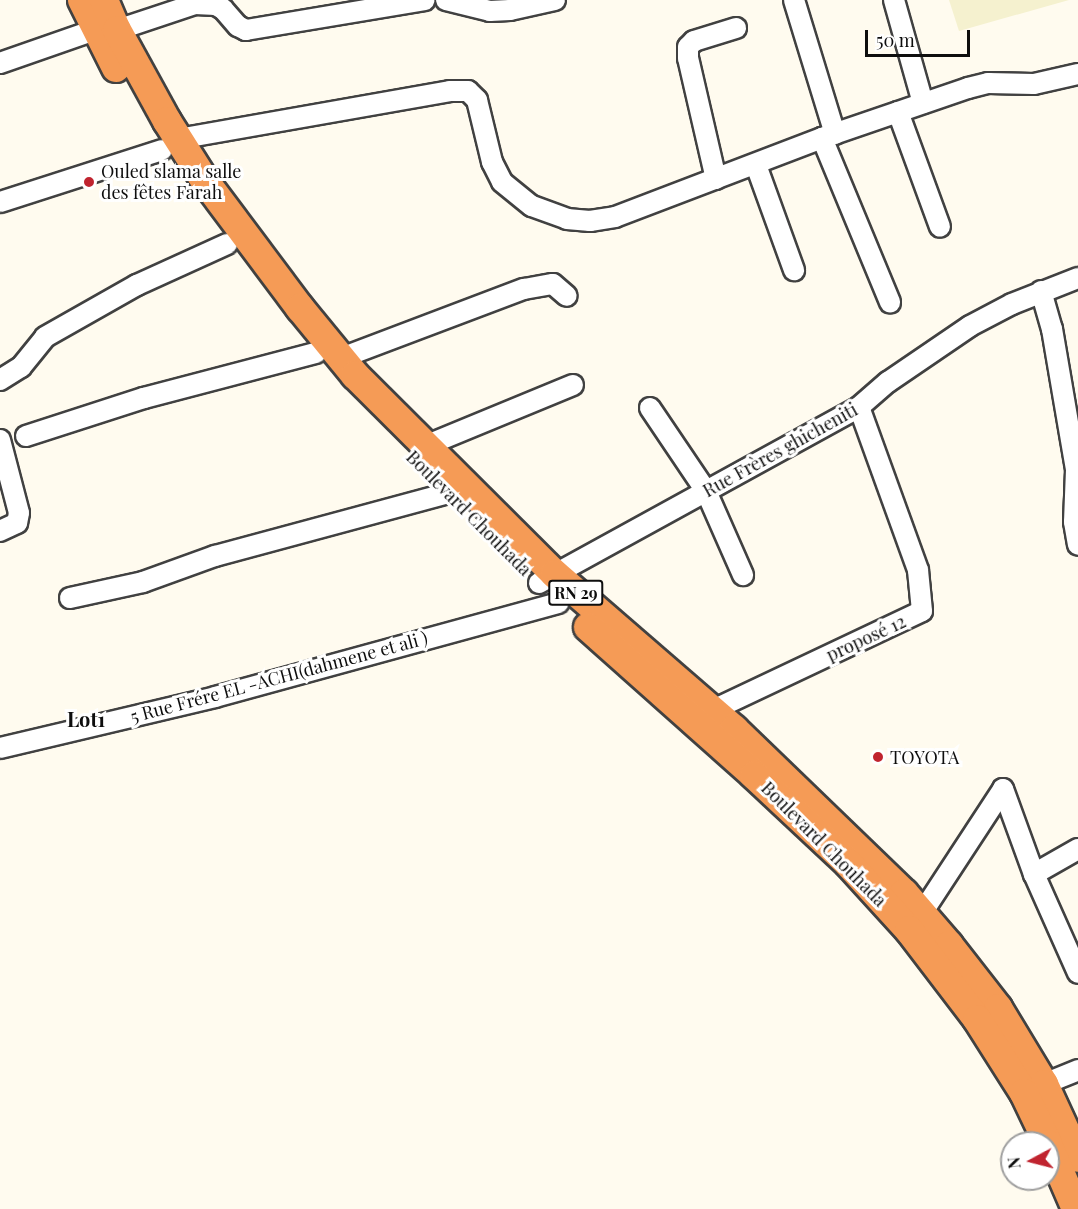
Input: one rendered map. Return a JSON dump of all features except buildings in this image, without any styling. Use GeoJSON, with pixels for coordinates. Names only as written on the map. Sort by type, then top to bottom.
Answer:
{"type":"FeatureCollection","features":[{"type":"Feature","properties":{"kind":"highway","name":"RN 29"},"geometry":{"type":"LineString","coordinates":[[82,0],[106,30],[170,145],[205,181],[265,262],[329,356],[425,446],[551,587],[713,710],[810,799],[922,913],[998,1008],[1044,1084],[1058,1131]]}},
{"type":"Feature","properties":{"kind":"highway","name":"RN 29"},"geometry":{"type":"LineString","coordinates":[[104,0],[106,30]]}},
{"type":"Feature","properties":{"kind":"highway","name":"Boulevard Chouhada"},"geometry":{"type":"LineString","coordinates":[[170,145],[227,244],[329,356],[384,429],[448,493],[848,863],[909,930],[977,1019],[1024,1093],[1055,1131]]}},
{"type":"Feature","properties":{"kind":"highway","name":"RN 29"},"geometry":{"type":"LineString","coordinates":[[1060,1137],[1078,1158]]}},
{"type":"Feature","properties":{"kind":"highway","name":"Boulevard Chouhada"},"geometry":{"type":"LineString","coordinates":[[1060,1140],[1076,1209]]}},
{"type":"Feature","properties":{"kind":"street"},"geometry":{"type":"LineString","coordinates":[[0,63],[195,4],[216,5],[223,9],[238,27],[246,30],[425,0]]}},
{"type":"Feature","properties":{"kind":"street"},"geometry":{"type":"LineString","coordinates":[[446,0],[490,11],[510,10],[555,0]]}},
{"type":"Feature","properties":{"kind":"street"},"geometry":{"type":"LineString","coordinates":[[794,0],[828,136],[890,302]]}},
{"type":"Feature","properties":{"kind":"street"},"geometry":{"type":"LineString","coordinates":[[894,0],[923,103]]}},
{"type":"Feature","properties":{"kind":"street"},"geometry":{"type":"LineString","coordinates":[[716,179],[688,58],[688,46],[694,41],[736,28]]}},
{"type":"Feature","properties":{"kind":"street"},"geometry":{"type":"LineString","coordinates":[[0,201],[170,145],[450,91],[468,91],[477,100],[492,162],[502,182],[532,206],[567,219],[590,221],[615,218],[828,136],[988,83],[1034,84],[1078,74]]}},
{"type":"Feature","properties":{"kind":"street"},"geometry":{"type":"LineString","coordinates":[[898,112],[940,227]]}},
{"type":"Feature","properties":{"kind":"street"},"geometry":{"type":"LineString","coordinates":[[756,165],[794,270]]}},
{"type":"Feature","properties":{"kind":"street"},"geometry":{"type":"LineString","coordinates":[[0,380],[21,367],[31,351],[52,332],[137,285],[227,244]]}},
{"type":"Feature","properties":{"kind":"street","name":"Rue Frères ghicheniti"},"geometry":{"type":"LineString","coordinates":[[551,587],[705,491],[859,407],[888,382],[970,326],[1041,291],[1078,278]]}},
{"type":"Feature","properties":{"kind":"street"},"geometry":{"type":"LineString","coordinates":[[26,435],[144,398],[329,356],[524,289],[553,284],[567,296]]}},
{"type":"Feature","properties":{"kind":"street"},"geometry":{"type":"LineString","coordinates":[[1041,291],[1052,329],[1076,470],[1074,522],[1078,545]]}},
{"type":"Feature","properties":{"kind":"street"},"geometry":{"type":"LineString","coordinates":[[425,446],[573,385]]}},
{"type":"Feature","properties":{"kind":"street","name":"proposé 12"},"geometry":{"type":"LineString","coordinates":[[713,710],[922,611],[918,570],[859,407]]}},
{"type":"Feature","properties":{"kind":"street"},"geometry":{"type":"LineString","coordinates":[[650,408],[705,491],[743,575]]}},
{"type":"Feature","properties":{"kind":"street"},"geometry":{"type":"LineString","coordinates":[[0,531],[17,523],[19,513],[1,449]]}},
{"type":"Feature","properties":{"kind":"street"},"geometry":{"type":"LineString","coordinates":[[70,598],[143,582],[215,556],[448,493]]}},
{"type":"Feature","properties":{"kind":"street","name":"5 Rue Frére EL -ACHI(dahmene et ali )"},"geometry":{"type":"LineString","coordinates":[[0,748],[215,697],[551,587]]}},
{"type":"Feature","properties":{"kind":"street"},"geometry":{"type":"LineString","coordinates":[[922,913],[1003,789],[1034,874],[1078,974]]}},
{"type":"Feature","properties":{"kind":"street"},"geometry":{"type":"LineString","coordinates":[[1034,874],[1078,849]]}},
{"type":"Feature","properties":{"kind":"street"},"geometry":{"type":"LineString","coordinates":[[1044,1084],[1078,1070]]}},
{"type":"Feature","properties":{"kind":"shaded area"},"geometry":{"type":"Polygon","coordinates":[[[949,0],[1069,0],[959,31],[949,0]]]}},
{"type":"Feature","properties":{"kind":"place","name":"Ouled slama salle des fêtes Farah"},"geometry":{"type":"Point","coordinates":[89,182]}},
{"type":"Feature","properties":{"kind":"place","name":"TOYOTA"},"geometry":{"type":"Point","coordinates":[878,757]}},
{"type":"Feature","properties":{"kind":"district","name":"Lot1"},"geometry":{"type":"Point","coordinates":[86,718]}}]}
